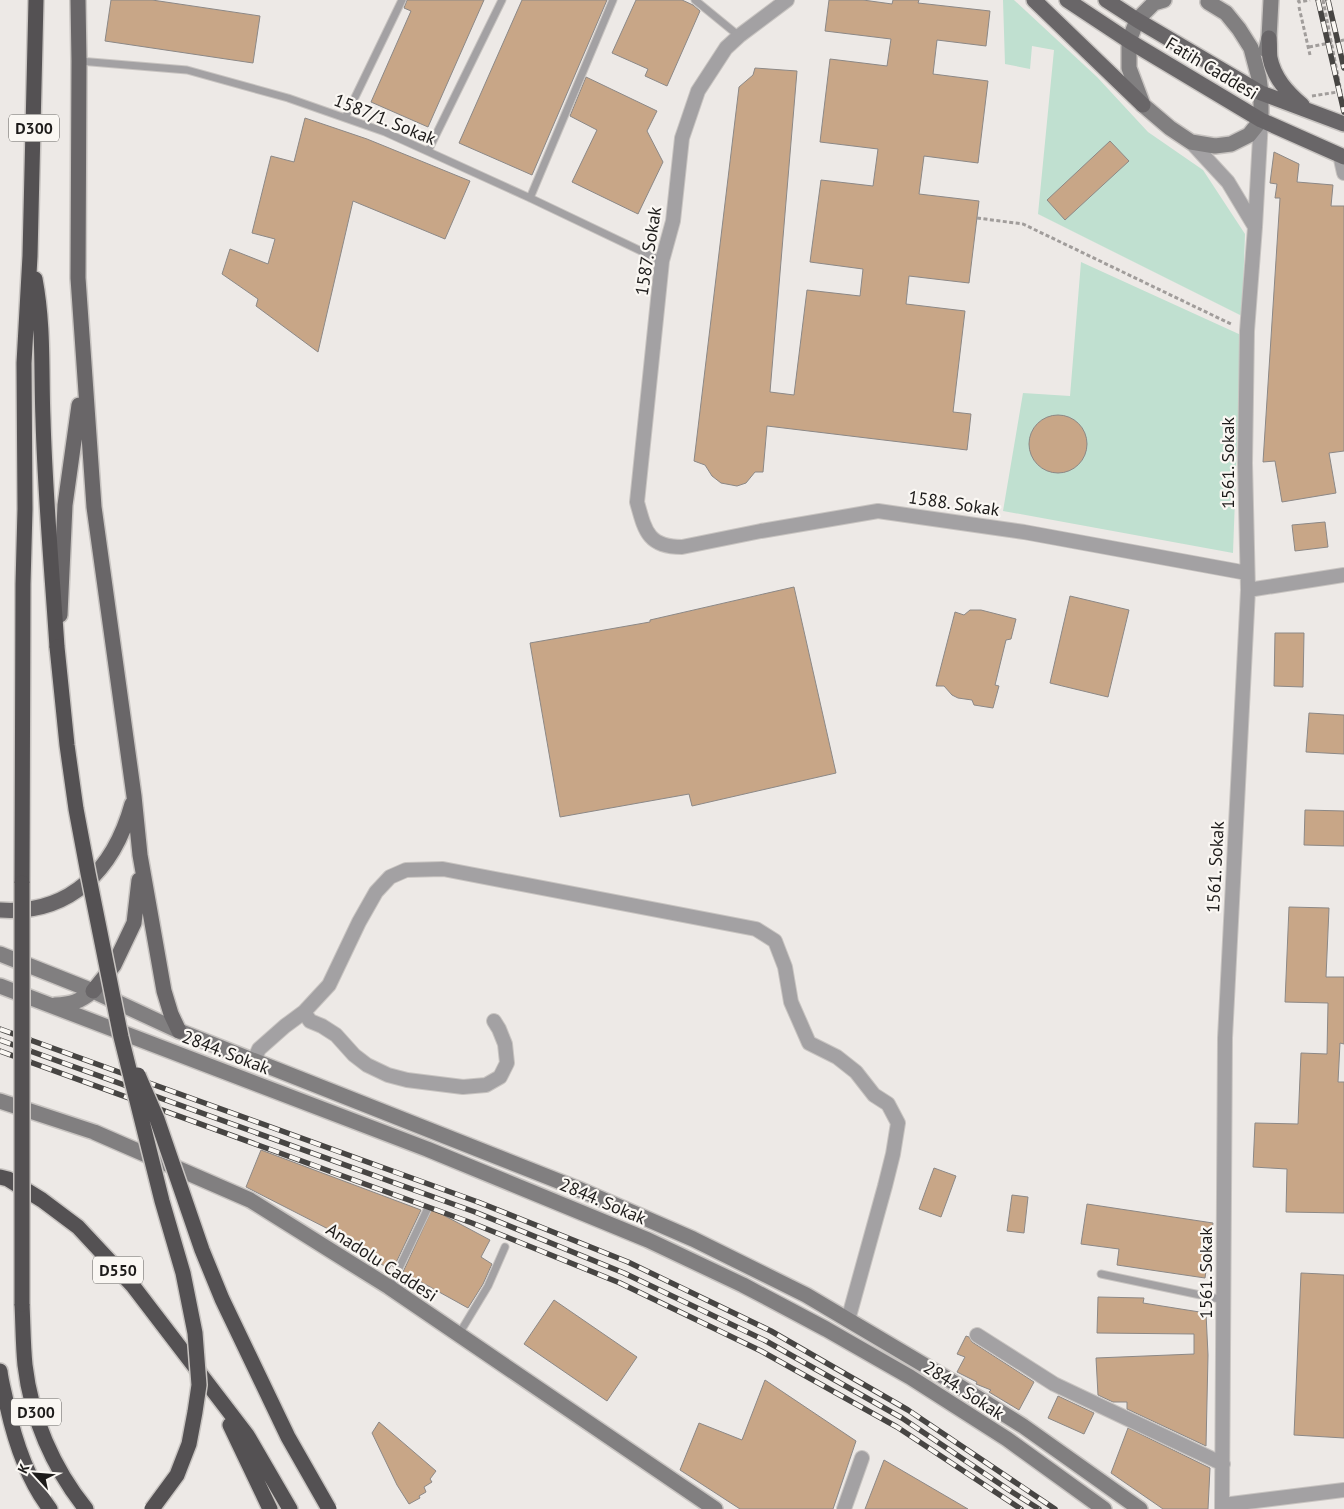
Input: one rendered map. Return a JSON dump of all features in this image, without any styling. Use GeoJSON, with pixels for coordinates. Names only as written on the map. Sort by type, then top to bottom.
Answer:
{"type":"FeatureCollection","features":[{"type":"Feature","properties":{"kind":"highway","name":"D300"},"geometry":{"type":"LineString","coordinates":[[36,0],[30,256],[24,363],[22,1304],[25,1366],[31,1398],[42,1434],[58,1470],[86,1509]]}},
{"type":"Feature","properties":{"kind":"highway"},"geometry":{"type":"LineString","coordinates":[[30,256],[39,299],[42,330],[44,436],[57,647],[76,809],[121,1037],[162,1202],[184,1281],[195,1333],[199,1385],[196,1412],[189,1444],[177,1475],[152,1509]]}},
{"type":"Feature","properties":{"kind":"highway"},"geometry":{"type":"LineString","coordinates":[[121,1037],[157,1119],[202,1250],[222,1298],[288,1438],[329,1509]]}},
{"type":"Feature","properties":{"kind":"highway","name":"D550"},"geometry":{"type":"LineString","coordinates":[[0,1177],[8,1179],[42,1200],[78,1227],[133,1286],[212,1388],[249,1461],[270,1509]]}},
{"type":"Feature","properties":{"kind":"highway","name":"D300"},"geometry":{"type":"LineString","coordinates":[[0,1371],[12,1427],[21,1457],[33,1482],[50,1509]]}},
{"type":"Feature","properties":{"kind":"highway"},"geometry":{"type":"LineString","coordinates":[[212,1388],[247,1435],[290,1509]]}},
{"type":"Feature","properties":{"kind":"main road"},"geometry":{"type":"LineString","coordinates":[[78,0],[78,278],[94,507],[134,796],[140,856],[164,991],[170,1014],[179,1031]]}},
{"type":"Feature","properties":{"kind":"main road"},"geometry":{"type":"LineString","coordinates":[[1034,0],[1142,105],[1170,128],[1191,142],[1215,146],[1231,144],[1250,135],[1261,120],[1262,93],[1251,48],[1226,13],[1208,1]]}},
{"type":"Feature","properties":{"kind":"main road","name":"Fatih Caddesi"},"geometry":{"type":"LineString","coordinates":[[1067,0],[1129,41],[1261,120],[1342,156]]}},
{"type":"Feature","properties":{"kind":"main road","name":"Fatih Caddesi"},"geometry":{"type":"LineString","coordinates":[[1106,0],[1262,93],[1344,124]]}},
{"type":"Feature","properties":{"kind":"main road"},"geometry":{"type":"LineString","coordinates":[[1142,105],[1129,68],[1129,41],[1137,20],[1154,3],[1164,0]]}},
{"type":"Feature","properties":{"kind":"main road"},"geometry":{"type":"LineString","coordinates":[[1271,0],[1270,58],[1277,77],[1289,94],[1311,112]]}},
{"type":"Feature","properties":{"kind":"main road"},"geometry":{"type":"LineString","coordinates":[[1259,78],[1269,38]]}},
{"type":"Feature","properties":{"kind":"main road"},"geometry":{"type":"LineString","coordinates":[[57,647],[61,605],[62,537],[65,505],[84,373]]}},
{"type":"Feature","properties":{"kind":"main road"},"geometry":{"type":"LineString","coordinates":[[0,910],[12,911],[42,907],[67,897],[87,883],[107,859],[118,840],[127,822],[134,796]]}},
{"type":"Feature","properties":{"kind":"main road"},"geometry":{"type":"LineString","coordinates":[[49,1005],[71,1004],[81,1000],[93,991],[114,965],[134,923],[140,856]]}},
{"type":"Feature","properties":{"kind":"main road","name":"2844. Sokak"},"geometry":{"type":"LineString","coordinates":[[0,954],[93,991],[179,1031],[576,1188],[692,1239],[806,1295],[951,1381],[1023,1426],[1140,1509]]}},
{"type":"Feature","properties":{"kind":"main road","name":"2844. Sokak"},"geometry":{"type":"LineString","coordinates":[[0,986],[427,1149],[648,1240],[734,1281],[826,1329],[910,1377],[1007,1439],[1104,1509]]}},
{"type":"Feature","properties":{"kind":"main road","name":"Anadolu Caddesi"},"geometry":{"type":"LineString","coordinates":[[0,1101],[94,1132],[250,1200],[389,1287],[715,1509]]}},
{"type":"Feature","properties":{"kind":"street","name":"1587. Sokak"},"geometry":{"type":"LineString","coordinates":[[656,543],[644,527],[636,502],[662,261],[673,221],[682,138],[698,91],[726,48],[787,0]]}},
{"type":"Feature","properties":{"kind":"street","name":"1561. Sokak"},"geometry":{"type":"LineString","coordinates":[[1222,1507],[1226,1038],[1248,590],[1244,463],[1246,331],[1256,228],[1261,120]]}},
{"type":"Feature","properties":{"kind":"street"},"geometry":{"type":"LineString","coordinates":[[1191,142],[1228,182],[1256,228]]}},
{"type":"Feature","properties":{"kind":"street"},"geometry":{"type":"LineString","coordinates":[[1342,156],[1344,173]]}},
{"type":"Feature","properties":{"kind":"street","name":"1588. Sokak"},"geometry":{"type":"LineString","coordinates":[[656,543],[670,547],[682,547],[878,511],[1024,532],[1247,574]]}},
{"type":"Feature","properties":{"kind":"street"},"geometry":{"type":"LineString","coordinates":[[1248,590],[1344,575]]}},
{"type":"Feature","properties":{"kind":"street"},"geometry":{"type":"LineString","coordinates":[[254,1060],[260,1048],[284,1026],[304,1012],[329,985],[359,922],[376,892],[390,877],[406,870],[443,869],[756,928],[775,941],[784,967],[791,1002],[809,1044],[837,1057],[856,1072],[874,1095],[888,1104],[898,1123],[885,1186],[848,1320]]}},
{"type":"Feature","properties":{"kind":"street"},"geometry":{"type":"LineString","coordinates":[[304,1012],[310,1021],[336,1035],[354,1055],[367,1065],[388,1075],[408,1080],[463,1086],[486,1085],[500,1077],[507,1063],[505,1044],[494,1021]]}},
{"type":"Feature","properties":{"kind":"street"},"geometry":{"type":"LineString","coordinates":[[977,1335],[1054,1384],[1223,1464]]}},
{"type":"Feature","properties":{"kind":"street"},"geometry":{"type":"LineString","coordinates":[[844,1509],[862,1458]]}},
{"type":"Feature","properties":{"kind":"street"},"geometry":{"type":"LineString","coordinates":[[1222,1507],[1344,1490]]}},
{"type":"Feature","properties":{"kind":"lane"},"geometry":{"type":"LineString","coordinates":[[345,118],[402,0]]}},
{"type":"Feature","properties":{"kind":"lane"},"geometry":{"type":"LineString","coordinates":[[428,151],[502,0]]}},
{"type":"Feature","properties":{"kind":"lane"},"geometry":{"type":"LineString","coordinates":[[530,198],[613,0]]}},
{"type":"Feature","properties":{"kind":"lane"},"geometry":{"type":"LineString","coordinates":[[695,0],[739,36]]}},
{"type":"Feature","properties":{"kind":"lane","name":"1587/1. Sokak"},"geometry":{"type":"LineString","coordinates":[[79,60],[187,70],[288,98],[385,132],[662,261]]}},
{"type":"Feature","properties":{"kind":"lane"},"geometry":{"type":"LineString","coordinates":[[389,1287],[427,1210]]}},
{"type":"Feature","properties":{"kind":"lane"},"geometry":{"type":"LineString","coordinates":[[459,1335],[488,1286],[505,1247]]}},
{"type":"Feature","properties":{"kind":"lane"},"geometry":{"type":"LineString","coordinates":[[1101,1274],[1224,1300]]}},
{"type":"Feature","properties":{"kind":"path"},"geometry":{"type":"LineString","coordinates":[[1298,0],[1299,2],[1310,0]]}},
{"type":"Feature","properties":{"kind":"path"},"geometry":{"type":"LineString","coordinates":[[1304,94],[1313,96],[1343,91],[1322,0]]}},
{"type":"Feature","properties":{"kind":"path"},"geometry":{"type":"LineString","coordinates":[[1300,8],[1310,55]]}},
{"type":"Feature","properties":{"kind":"path"},"geometry":{"type":"LineString","coordinates":[[1308,47],[1344,40]]}},
{"type":"Feature","properties":{"kind":"path"},"geometry":{"type":"LineString","coordinates":[[977,218],[1023,224],[1246,331]]}},
{"type":"Feature","properties":{"kind":"green space"},"geometry":{"type":"Polygon","coordinates":[[[1003,0],[1014,0],[1097,77],[1148,132],[1203,170],[1245,234],[1242,316],[1038,214],[1054,50],[1032,46],[1030,69],[1005,64],[1003,0]]]}},
{"type":"Feature","properties":{"kind":"green space"},"geometry":{"type":"Polygon","coordinates":[[[1081,262],[1241,335],[1233,553],[1003,511],[1023,393],[1070,396],[1081,262]]]}},
{"type":"Feature","properties":{"kind":"building"},"geometry":{"type":"Polygon","coordinates":[[[111,0],[152,0],[260,16],[253,63],[105,41],[111,0]]]}},
{"type":"Feature","properties":{"kind":"building"},"geometry":{"type":"Polygon","coordinates":[[[407,0],[484,0],[428,127],[371,102],[411,11],[404,8],[407,0]]]}},
{"type":"Feature","properties":{"kind":"building"},"geometry":{"type":"Polygon","coordinates":[[[522,0],[607,0],[532,175],[459,143],[522,0]]]}},
{"type":"Feature","properties":{"kind":"building"},"geometry":{"type":"Polygon","coordinates":[[[636,0],[682,0],[700,11],[667,86],[645,76],[648,69],[612,53],[636,0]]]}},
{"type":"Feature","properties":{"kind":"building"},"geometry":{"type":"Polygon","coordinates":[[[829,0],[863,0],[892,4],[893,0],[919,0],[918,3],[990,11],[986,46],[937,40],[933,74],[988,81],[978,163],[924,156],[919,194],[979,201],[969,283],[909,276],[906,304],[965,311],[953,412],[971,414],[967,450],[767,426],[763,472],[755,472],[746,483],[737,486],[721,483],[712,476],[705,465],[694,461],[739,87],[753,75],[755,68],[797,71],[770,392],[794,395],[807,290],[860,296],[863,269],[810,262],[821,180],[873,186],[878,149],[820,142],[830,59],[887,66],[891,39],[825,31],[829,0]]]}},
{"type":"Feature","properties":{"kind":"building"},"geometry":{"type":"Polygon","coordinates":[[[586,77],[657,111],[647,131],[663,162],[638,214],[572,182],[597,130],[570,116],[586,77]]]}},
{"type":"Feature","properties":{"kind":"building"},"geometry":{"type":"Polygon","coordinates":[[[305,118],[367,139],[470,181],[445,239],[353,201],[318,352],[256,306],[258,299],[222,274],[230,249],[268,264],[275,239],[252,233],[271,156],[294,162],[305,118]]]}},
{"type":"Feature","properties":{"kind":"building"},"geometry":{"type":"Polygon","coordinates":[[[1110,141],[1129,161],[1065,220],[1047,200],[1110,141]]]}},
{"type":"Feature","properties":{"kind":"building"},"geometry":{"type":"Polygon","coordinates":[[[1274,152],[1299,164],[1297,182],[1333,185],[1331,206],[1344,206],[1344,451],[1329,453],[1336,493],[1282,502],[1275,461],[1263,462],[1280,198],[1275,198],[1277,184],[1270,183],[1274,152]]]}},
{"type":"Feature","properties":{"kind":"building"},"geometry":{"type":"Polygon","coordinates":[[[1058,415],[1069,417],[1082,428],[1087,444],[1085,455],[1074,468],[1058,473],[1047,471],[1034,460],[1029,444],[1031,433],[1042,420],[1058,415]]]}},
{"type":"Feature","properties":{"kind":"building"},"geometry":{"type":"Polygon","coordinates":[[[1325,522],[1328,547],[1295,551],[1292,525],[1325,522]]]}},
{"type":"Feature","properties":{"kind":"building"},"geometry":{"type":"Polygon","coordinates":[[[794,587],[836,773],[692,806],[689,794],[560,817],[530,643],[650,622],[650,620],[794,587]]]}},
{"type":"Feature","properties":{"kind":"building"},"geometry":{"type":"Polygon","coordinates":[[[1070,596],[1129,610],[1108,697],[1050,683],[1070,596]]]}},
{"type":"Feature","properties":{"kind":"building"},"geometry":{"type":"Polygon","coordinates":[[[970,610],[981,610],[1016,619],[1011,639],[1006,640],[995,685],[999,686],[993,708],[974,705],[972,700],[952,695],[944,686],[936,686],[955,612],[964,615],[970,610]]]}},
{"type":"Feature","properties":{"kind":"building"},"geometry":{"type":"Polygon","coordinates":[[[1275,633],[1304,633],[1303,687],[1274,686],[1275,633]]]}},
{"type":"Feature","properties":{"kind":"building"},"geometry":{"type":"Polygon","coordinates":[[[1309,713],[1344,715],[1344,754],[1306,752],[1309,713]]]}},
{"type":"Feature","properties":{"kind":"building"},"geometry":{"type":"Polygon","coordinates":[[[1305,810],[1344,811],[1344,846],[1304,845],[1305,810]]]}},
{"type":"Feature","properties":{"kind":"building"},"geometry":{"type":"Polygon","coordinates":[[[1289,907],[1329,908],[1326,977],[1344,977],[1344,1044],[1340,1043],[1338,1082],[1344,1082],[1344,1213],[1286,1212],[1287,1169],[1253,1167],[1255,1123],[1298,1124],[1301,1053],[1327,1054],[1328,1003],[1285,1002],[1289,907]]]}},
{"type":"Feature","properties":{"kind":"building"},"geometry":{"type":"Polygon","coordinates":[[[261,1150],[421,1210],[394,1267],[391,1265],[389,1269],[337,1236],[338,1234],[246,1187],[261,1150]]]}},
{"type":"Feature","properties":{"kind":"building"},"geometry":{"type":"Polygon","coordinates":[[[934,1168],[956,1176],[941,1217],[919,1209],[934,1168]]]}},
{"type":"Feature","properties":{"kind":"building"},"geometry":{"type":"Polygon","coordinates":[[[1012,1195],[1028,1197],[1024,1233],[1007,1231],[1012,1195]]]}},
{"type":"Feature","properties":{"kind":"building"},"geometry":{"type":"Polygon","coordinates":[[[1087,1204],[1213,1223],[1205,1278],[1117,1265],[1119,1249],[1081,1244],[1087,1204]]]}},
{"type":"Feature","properties":{"kind":"building"},"geometry":{"type":"Polygon","coordinates":[[[432,1209],[490,1240],[481,1257],[492,1264],[483,1284],[468,1308],[403,1272],[432,1209]]]}},
{"type":"Feature","properties":{"kind":"building"},"geometry":{"type":"Polygon","coordinates":[[[1301,1273],[1344,1275],[1344,1438],[1294,1435],[1301,1273]]]}},
{"type":"Feature","properties":{"kind":"building"},"geometry":{"type":"Polygon","coordinates":[[[1098,1297],[1144,1298],[1143,1303],[1206,1313],[1208,1355],[1206,1446],[1127,1409],[1127,1402],[1113,1402],[1098,1395],[1096,1358],[1194,1354],[1194,1334],[1097,1333],[1098,1297]]]}},
{"type":"Feature","properties":{"kind":"building"},"geometry":{"type":"Polygon","coordinates":[[[554,1300],[637,1357],[607,1401],[524,1344],[554,1300]]]}},
{"type":"Feature","properties":{"kind":"building"},"geometry":{"type":"Polygon","coordinates":[[[966,1336],[972,1342],[1034,1382],[1019,1410],[989,1392],[991,1390],[976,1384],[977,1382],[957,1372],[965,1357],[957,1354],[966,1336]]]}},
{"type":"Feature","properties":{"kind":"building"},"geometry":{"type":"Polygon","coordinates":[[[765,1380],[856,1441],[833,1509],[740,1509],[680,1470],[699,1423],[742,1440],[765,1380]]]}},
{"type":"Feature","properties":{"kind":"building"},"geometry":{"type":"Polygon","coordinates":[[[1058,1396],[1094,1413],[1084,1434],[1048,1418],[1058,1396]]]}},
{"type":"Feature","properties":{"kind":"building"},"geometry":{"type":"Polygon","coordinates":[[[379,1422],[436,1471],[430,1479],[432,1482],[424,1487],[426,1492],[409,1504],[397,1485],[372,1433],[379,1422]]]}},
{"type":"Feature","properties":{"kind":"building"},"geometry":{"type":"Polygon","coordinates":[[[1128,1428],[1210,1468],[1208,1509],[1163,1509],[1111,1473],[1128,1428]]]}},
{"type":"Feature","properties":{"kind":"building"},"geometry":{"type":"Polygon","coordinates":[[[884,1460],[968,1509],[865,1509],[884,1460]]]}},
{"type":"Feature","properties":{"kind":"railway"},"geometry":{"type":"LineString","coordinates":[[1318,0],[1344,112]]}},
{"type":"Feature","properties":{"kind":"railway"},"geometry":{"type":"LineString","coordinates":[[1328,0],[1344,68]]}},
{"type":"Feature","properties":{"kind":"railway"},"geometry":{"type":"LineString","coordinates":[[0,1029],[478,1202],[628,1262],[771,1331],[908,1410],[1055,1509]]}},
{"type":"Feature","properties":{"kind":"railway"},"geometry":{"type":"LineString","coordinates":[[0,1040],[475,1212],[624,1273],[766,1341],[902,1418],[1039,1509]]}},
{"type":"Feature","properties":{"kind":"railway"},"geometry":{"type":"LineString","coordinates":[[0,1051],[472,1223],[620,1283],[761,1351],[897,1427],[1021,1509]]}}]}
